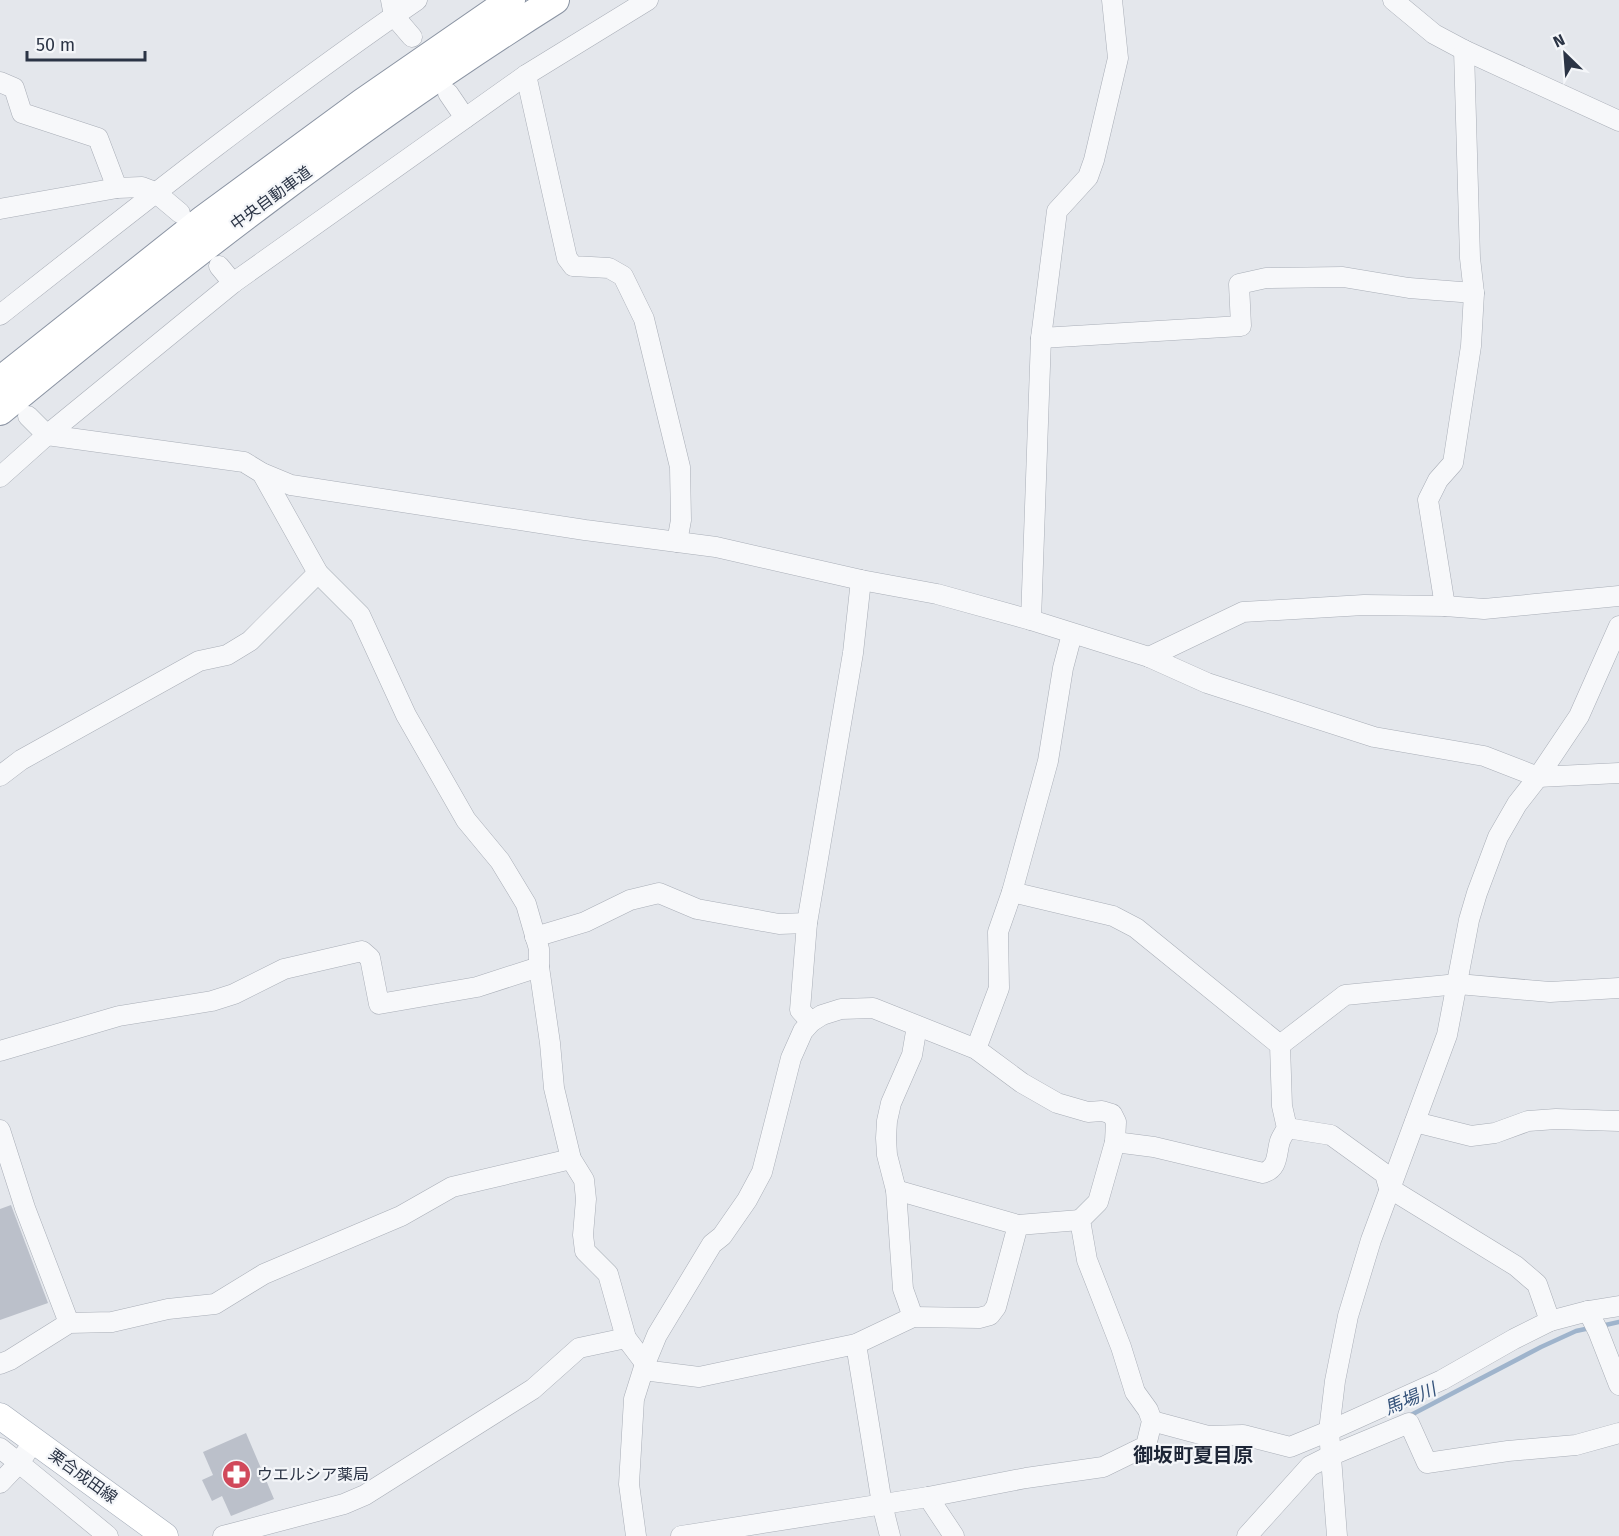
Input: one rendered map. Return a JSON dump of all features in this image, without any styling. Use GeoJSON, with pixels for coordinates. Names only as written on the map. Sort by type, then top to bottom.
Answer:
{"type":"FeatureCollection","features":[{"type":"Feature","properties":{"kind":"highway","name":"中央自動車道"},"geometry":{"type":"LineString","coordinates":[[0,381],[204,219],[362,103],[512,0]]}},
{"type":"Feature","properties":{"kind":"highway","name":"中央自動車道"},"geometry":{"type":"LineString","coordinates":[[14,414],[236,224],[375,121],[555,0]]}},
{"type":"Feature","properties":{"kind":"main road","name":"栗合成田線"},"geometry":{"type":"LineString","coordinates":[[0,1416],[165,1536]]}},
{"type":"Feature","properties":{"kind":"street"},"geometry":{"type":"LineString","coordinates":[[0,315],[392,8],[417,0]]}},
{"type":"Feature","properties":{"kind":"street"},"geometry":{"type":"LineString","coordinates":[[0,477],[47,435],[233,283],[526,75],[648,0]]}},
{"type":"Feature","properties":{"kind":"street"},"geometry":{"type":"LineString","coordinates":[[1031,620],[1041,338],[1057,211],[1088,177],[1094,160],[1118,58],[1112,0]]}},
{"type":"Feature","properties":{"kind":"street"},"geometry":{"type":"LineString","coordinates":[[1393,0],[1434,34],[1619,121]]}},
{"type":"Feature","properties":{"kind":"street"},"geometry":{"type":"LineString","coordinates":[[392,8],[412,38]]}},
{"type":"Feature","properties":{"kind":"street"},"geometry":{"type":"LineString","coordinates":[[1445,606],[1428,500],[1438,480],[1453,463],[1471,345],[1474,293],[1470,258],[1464,50]]}},
{"type":"Feature","properties":{"kind":"street"},"geometry":{"type":"LineString","coordinates":[[526,75],[567,258],[573,266],[609,268],[623,276],[644,319],[680,467],[681,520],[677,542]]}},
{"type":"Feature","properties":{"kind":"street"},"geometry":{"type":"LineString","coordinates":[[0,82],[15,88],[22,113],[98,138],[117,188]]}},
{"type":"Feature","properties":{"kind":"street"},"geometry":{"type":"LineString","coordinates":[[448,93],[465,118]]}},
{"type":"Feature","properties":{"kind":"street"},"geometry":{"type":"LineString","coordinates":[[0,209],[117,188],[142,187],[155,192],[180,213]]}},
{"type":"Feature","properties":{"kind":"street"},"geometry":{"type":"LineString","coordinates":[[219,266],[233,283]]}},
{"type":"Feature","properties":{"kind":"street"},"geometry":{"type":"LineString","coordinates":[[1041,338],[1241,326],[1239,284],[1266,278],[1343,278],[1409,288],[1474,293]]}},
{"type":"Feature","properties":{"kind":"street"},"geometry":{"type":"LineString","coordinates":[[14,414],[47,435],[244,462],[262,473],[291,485],[716,547],[861,580],[937,594],[1031,620],[1149,657],[1207,683],[1374,737],[1484,756],[1538,777],[1619,773]]}},
{"type":"Feature","properties":{"kind":"street"},"geometry":{"type":"LineString","coordinates":[[262,473],[318,573],[360,615],[406,715],[466,820],[500,861],[526,904],[538,949],[554,1088],[571,1159],[584,1180],[585,1251],[608,1274],[626,1338],[651,1371],[699,1377],[856,1344],[913,1317],[979,1318],[990,1315],[996,1307],[1018,1225]]}},
{"type":"Feature","properties":{"kind":"street"},"geometry":{"type":"LineString","coordinates":[[0,776],[21,760],[199,661],[227,655],[250,641],[318,573]]}},
{"type":"Feature","properties":{"kind":"street"},"geometry":{"type":"LineString","coordinates":[[811,1022],[800,1010],[807,923],[853,653],[861,580]]}},
{"type":"Feature","properties":{"kind":"street"},"geometry":{"type":"LineString","coordinates":[[1149,657],[1243,612],[1364,605],[1484,609],[1619,596]]}},
{"type":"Feature","properties":{"kind":"street"},"geometry":{"type":"LineString","coordinates":[[1337,1536],[1331,1443],[1335,1381],[1348,1316],[1389,1188],[1447,1035],[1469,920],[1498,837],[1516,804],[1538,777],[1579,716],[1619,626]]}},
{"type":"Feature","properties":{"kind":"street"},"geometry":{"type":"LineString","coordinates":[[976,1049],[999,988],[998,933],[1012,892],[1048,761],[1063,668],[1072,634]]}},
{"type":"Feature","properties":{"kind":"street"},"geometry":{"type":"LineString","coordinates":[[1012,892],[1113,916],[1136,928],[1280,1045],[1282,1106],[1287,1128],[1281,1138],[1275,1166],[1271,1171],[1263,1173],[1154,1147],[1116,1142]]}},
{"type":"Feature","properties":{"kind":"street"},"geometry":{"type":"LineString","coordinates":[[535,937],[585,922],[630,900],[659,893],[697,909],[779,924],[807,923]]}},
{"type":"Feature","properties":{"kind":"street"},"geometry":{"type":"LineString","coordinates":[[0,1051],[119,1016],[212,1001],[234,994],[284,969],[362,951],[370,958],[379,1004],[477,987],[539,967]]}},
{"type":"Feature","properties":{"kind":"street"},"geometry":{"type":"LineString","coordinates":[[1280,1045],[1345,995],[1458,984],[1550,992],[1619,988]]}},
{"type":"Feature","properties":{"kind":"street"},"geometry":{"type":"LineString","coordinates":[[636,1536],[628,1484],[634,1399],[645,1364],[657,1335],[712,1244],[722,1236],[747,1200],[762,1172],[791,1058],[800,1037],[811,1022],[822,1015],[841,1009],[873,1008],[976,1049],[1022,1083],[1058,1103],[1088,1112],[1102,1111],[1112,1114],[1116,1122],[1116,1142],[1098,1202],[1080,1220],[1018,1225],[896,1190]]}},
{"type":"Feature","properties":{"kind":"street"},"geometry":{"type":"LineString","coordinates":[[913,1317],[903,1289],[896,1190],[887,1155],[887,1121],[891,1103],[912,1055],[917,1026]]}},
{"type":"Feature","properties":{"kind":"street"},"geometry":{"type":"LineString","coordinates":[[1415,1122],[1471,1136],[1495,1133],[1528,1121],[1556,1119],[1619,1121]]}},
{"type":"Feature","properties":{"kind":"street"},"geometry":{"type":"LineString","coordinates":[[1287,1128],[1331,1135],[1384,1174],[1389,1188],[1516,1266],[1537,1284],[1550,1321]]}},
{"type":"Feature","properties":{"kind":"street"},"geometry":{"type":"LineString","coordinates":[[0,1130],[25,1208],[69,1323]]}},
{"type":"Feature","properties":{"kind":"street"},"geometry":{"type":"LineString","coordinates":[[0,1364],[69,1323],[112,1322],[168,1309],[215,1304],[264,1274],[401,1216],[452,1187],[571,1159]]}},
{"type":"Feature","properties":{"kind":"street"},"geometry":{"type":"LineString","coordinates":[[681,1536],[1103,1467],[1146,1446],[1152,1421],[1148,1410],[1135,1392],[1121,1347],[1086,1260],[1080,1220]]}},
{"type":"Feature","properties":{"kind":"street"},"geometry":{"type":"LineString","coordinates":[[1247,1536],[1331,1443],[1550,1321],[1592,1319],[1619,1306]]}},
{"type":"Feature","properties":{"kind":"street"},"geometry":{"type":"LineString","coordinates":[[1592,1319],[1619,1385]]}},
{"type":"Feature","properties":{"kind":"street"},"geometry":{"type":"LineString","coordinates":[[223,1536],[345,1504],[365,1495],[533,1389],[579,1348],[626,1338]]}},
{"type":"Feature","properties":{"kind":"street"},"geometry":{"type":"LineString","coordinates":[[856,1344],[882,1504],[890,1536]]}},
{"type":"Feature","properties":{"kind":"street"},"geometry":{"type":"LineString","coordinates":[[1152,1421],[1208,1436],[1244,1434],[1290,1446],[1331,1443],[1409,1423],[1427,1463],[1508,1451],[1576,1445],[1619,1433]]}},
{"type":"Feature","properties":{"kind":"street"},"geometry":{"type":"LineString","coordinates":[[0,1483],[19,1463],[34,1441]]}},
{"type":"Feature","properties":{"kind":"street"},"geometry":{"type":"LineString","coordinates":[[0,1448],[108,1536]]}},
{"type":"Feature","properties":{"kind":"street"},"geometry":{"type":"LineString","coordinates":[[928,1497],[954,1536]]}},
{"type":"Feature","properties":{"kind":"building"},"geometry":{"type":"Polygon","coordinates":[[[11,1205],[48,1303],[0,1320],[0,1209],[11,1205]]]}},
{"type":"Feature","properties":{"kind":"building"},"geometry":{"type":"Polygon","coordinates":[[[246,1433],[274,1499],[231,1516],[222,1496],[212,1501],[202,1480],[213,1475],[203,1452],[246,1433]]]}},
{"type":"Feature","properties":{"kind":"waterway","name":"馬場川"},"geometry":{"type":"LineString","coordinates":[[1601,1326],[1619,1322]]}},
{"type":"Feature","properties":{"kind":"waterway","name":"馬場川"},"geometry":{"type":"LineString","coordinates":[[1409,1416],[1541,1347],[1576,1331],[1590,1328]]}},
{"type":"Feature","properties":{"kind":"place","name":"ウエルシア薬局"},"geometry":{"type":"Point","coordinates":[236,1474]}},
{"type":"Feature","properties":{"kind":"district","name":"御坂町夏目原"},"geometry":{"type":"Point","coordinates":[1193,1455]}}]}
